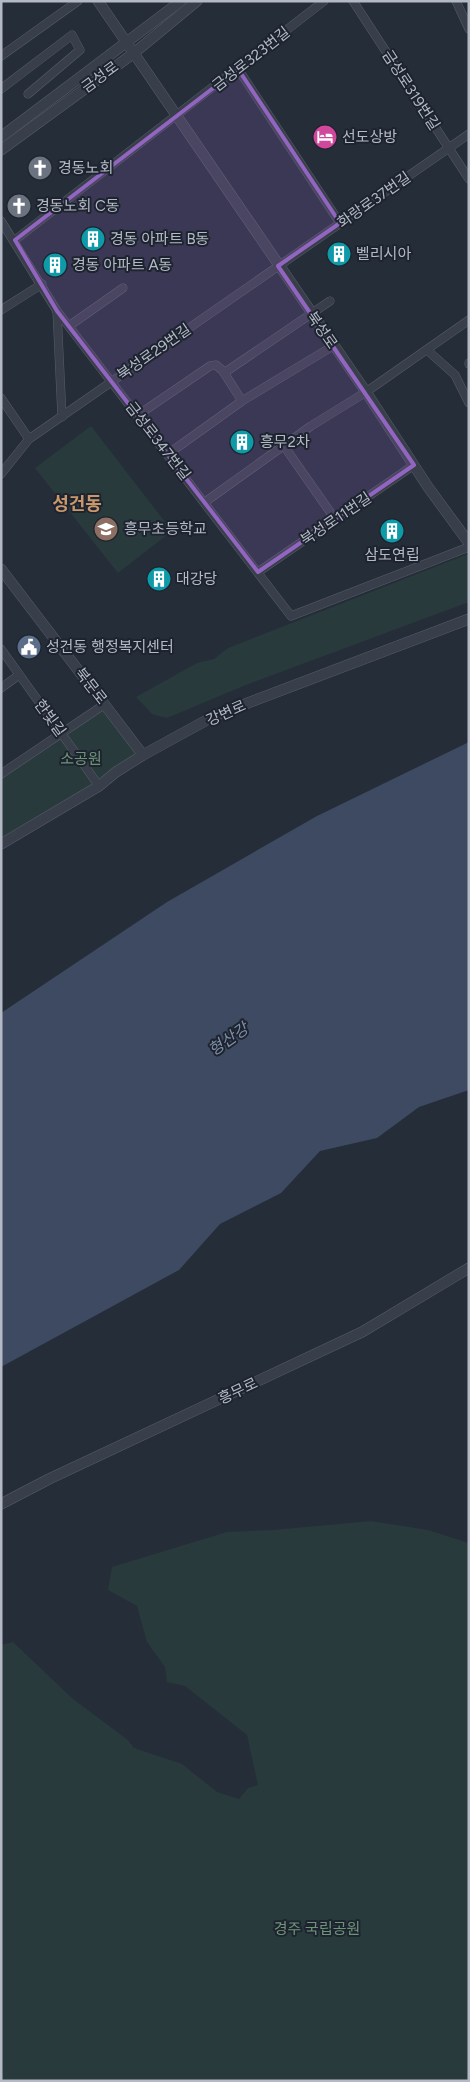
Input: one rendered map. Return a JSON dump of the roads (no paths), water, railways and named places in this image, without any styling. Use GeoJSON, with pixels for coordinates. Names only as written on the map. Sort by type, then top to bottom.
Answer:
{"type":"FeatureCollection","features":[{"type":"Feature","properties":{"kind":"street"},"geometry":{"type":"LineString","coordinates":[[1,56],[78,1]]}},
{"type":"Feature","properties":{"kind":"street","name":"북성로"},"geometry":{"type":"LineString","coordinates":[[98,1],[469,543]]}},
{"type":"Feature","properties":{"kind":"street","name":"금성로"},"geometry":{"type":"LineString","coordinates":[[1,137],[127,44],[181,1]]}},
{"type":"Feature","properties":{"kind":"street","name":"금성로"},"geometry":{"type":"LineString","coordinates":[[1,150],[134,53],[197,1]]}},
{"type":"Feature","properties":{"kind":"street","name":"금성로323번길"},"geometry":{"type":"LineString","coordinates":[[177,116],[324,1]]}},
{"type":"Feature","properties":{"kind":"street","name":"금성로319번길"},"geometry":{"type":"LineString","coordinates":[[353,1],[469,179]]}},
{"type":"Feature","properties":{"kind":"street"},"geometry":{"type":"LineString","coordinates":[[456,1],[469,29]]}},
{"type":"Feature","properties":{"kind":"street"},"geometry":{"type":"LineString","coordinates":[[1,89],[72,35],[80,50],[28,94]]}},
{"type":"Feature","properties":{"kind":"street"},"geometry":{"type":"LineString","coordinates":[[238,69],[340,224]]}},
{"type":"Feature","properties":{"kind":"street"},"geometry":{"type":"LineString","coordinates":[[15,240],[177,116]]}},
{"type":"Feature","properties":{"kind":"street","name":"화랑로37번길"},"geometry":{"type":"LineString","coordinates":[[278,266],[469,134]]}},
{"type":"Feature","properties":{"kind":"street","name":"금성로347번길"},"geometry":{"type":"LineString","coordinates":[[1,221],[15,240],[57,310],[291,616],[469,548]]}},
{"type":"Feature","properties":{"kind":"street","name":"북성로29번길"},"geometry":{"type":"LineString","coordinates":[[1,474],[16,458],[29,439],[278,266]]}},
{"type":"Feature","properties":{"kind":"street"},"geometry":{"type":"LineString","coordinates":[[1,310],[42,284]]}},
{"type":"Feature","properties":{"kind":"street"},"geometry":{"type":"LineString","coordinates":[[70,326],[123,288]]}},
{"type":"Feature","properties":{"kind":"street"},"geometry":{"type":"LineString","coordinates":[[224,373],[330,301]]}},
{"type":"Feature","properties":{"kind":"street","name":"금성로347번길"},"geometry":{"type":"LineString","coordinates":[[57,310],[62,417]]}},
{"type":"Feature","properties":{"kind":"street"},"geometry":{"type":"LineString","coordinates":[[205,502],[311,426],[366,392],[469,320]]}},
{"type":"Feature","properties":{"kind":"street"},"geometry":{"type":"LineString","coordinates":[[168,454],[242,401],[333,346]]}},
{"type":"Feature","properties":{"kind":"street"},"geometry":{"type":"LineString","coordinates":[[427,350],[455,375],[469,403]]}},
{"type":"Feature","properties":{"kind":"street"},"geometry":{"type":"LineString","coordinates":[[138,415],[210,366],[216,365],[224,373],[242,401]]}},
{"type":"Feature","properties":{"kind":"street"},"geometry":{"type":"LineString","coordinates":[[1,399],[29,439]]}},
{"type":"Feature","properties":{"kind":"street"},"geometry":{"type":"LineString","coordinates":[[284,446],[335,519]]}},
{"type":"Feature","properties":{"kind":"street","name":"북성로11번길"},"geometry":{"type":"LineString","coordinates":[[258,572],[414,465]]}},
{"type":"Feature","properties":{"kind":"street","name":"북문로"},"geometry":{"type":"LineString","coordinates":[[1,569],[144,755]]}},
{"type":"Feature","properties":{"kind":"street","name":"강변로"},"geometry":{"type":"LineString","coordinates":[[1,844],[99,786],[116,772],[144,755],[216,715],[469,619]]}},
{"type":"Feature","properties":{"kind":"street","name":"한빛길"},"geometry":{"type":"LineString","coordinates":[[1,649],[99,786]]}},
{"type":"Feature","properties":{"kind":"street"},"geometry":{"type":"LineString","coordinates":[[1,688],[19,675]]}},
{"type":"Feature","properties":{"kind":"street"},"geometry":{"type":"LineString","coordinates":[[1,774],[105,704]]}},
{"type":"Feature","properties":{"kind":"street","name":"흥무로"},"geometry":{"type":"LineString","coordinates":[[1,1504],[49,1478],[362,1332],[469,1268]]}},
{"type":"Feature","properties":{"kind":"water","name":"형산강"},"geometry":{"type":"Polygon","coordinates":[[[469,742],[469,1090],[419,1107],[377,1138],[320,1151],[281,1193],[220,1224],[179,1270],[1,1367],[1,1013],[167,902],[317,816],[469,742]]]}},
{"type":"Feature","properties":{"kind":"place","name":"선도상방"},"geometry":{"type":"Point","coordinates":[325,137]}},
{"type":"Feature","properties":{"kind":"place","name":"경동노회"},"geometry":{"type":"Point","coordinates":[40,168]}},
{"type":"Feature","properties":{"kind":"place","name":"경동노회 C동"},"geometry":{"type":"Point","coordinates":[19,206]}},
{"type":"Feature","properties":{"kind":"place","name":"경동 아파트 B동"},"geometry":{"type":"Point","coordinates":[93,239]}},
{"type":"Feature","properties":{"kind":"place","name":"벨리시아"},"geometry":{"type":"Point","coordinates":[339,254]}},
{"type":"Feature","properties":{"kind":"place","name":"경동 아파트 A동"},"geometry":{"type":"Point","coordinates":[55,265]}},
{"type":"Feature","properties":{"kind":"place","name":"흥무2차"},"geometry":{"type":"Point","coordinates":[242,442]}},
{"type":"Feature","properties":{"kind":"place","name":"흥무초등학교"},"geometry":{"type":"Point","coordinates":[106,529]}},
{"type":"Feature","properties":{"kind":"place","name":"삼도연립"},"geometry":{"type":"Point","coordinates":[392,531]}},
{"type":"Feature","properties":{"kind":"place","name":"대강당"},"geometry":{"type":"Point","coordinates":[159,579]}},
{"type":"Feature","properties":{"kind":"place","name":"성건동 행정복지센터"},"geometry":{"type":"Point","coordinates":[29,647]}},
{"type":"Feature","properties":{"kind":"district","name":"성건동"},"geometry":{"type":"Point","coordinates":[77,504]}},
{"type":"Feature","properties":{"kind":"park label","name":"소공원"},"geometry":{"type":"Point","coordinates":[81,759]}},
{"type":"Feature","properties":{"kind":"park label","name":"경주 국립공원"},"geometry":{"type":"Point","coordinates":[317,1929]}}]}
